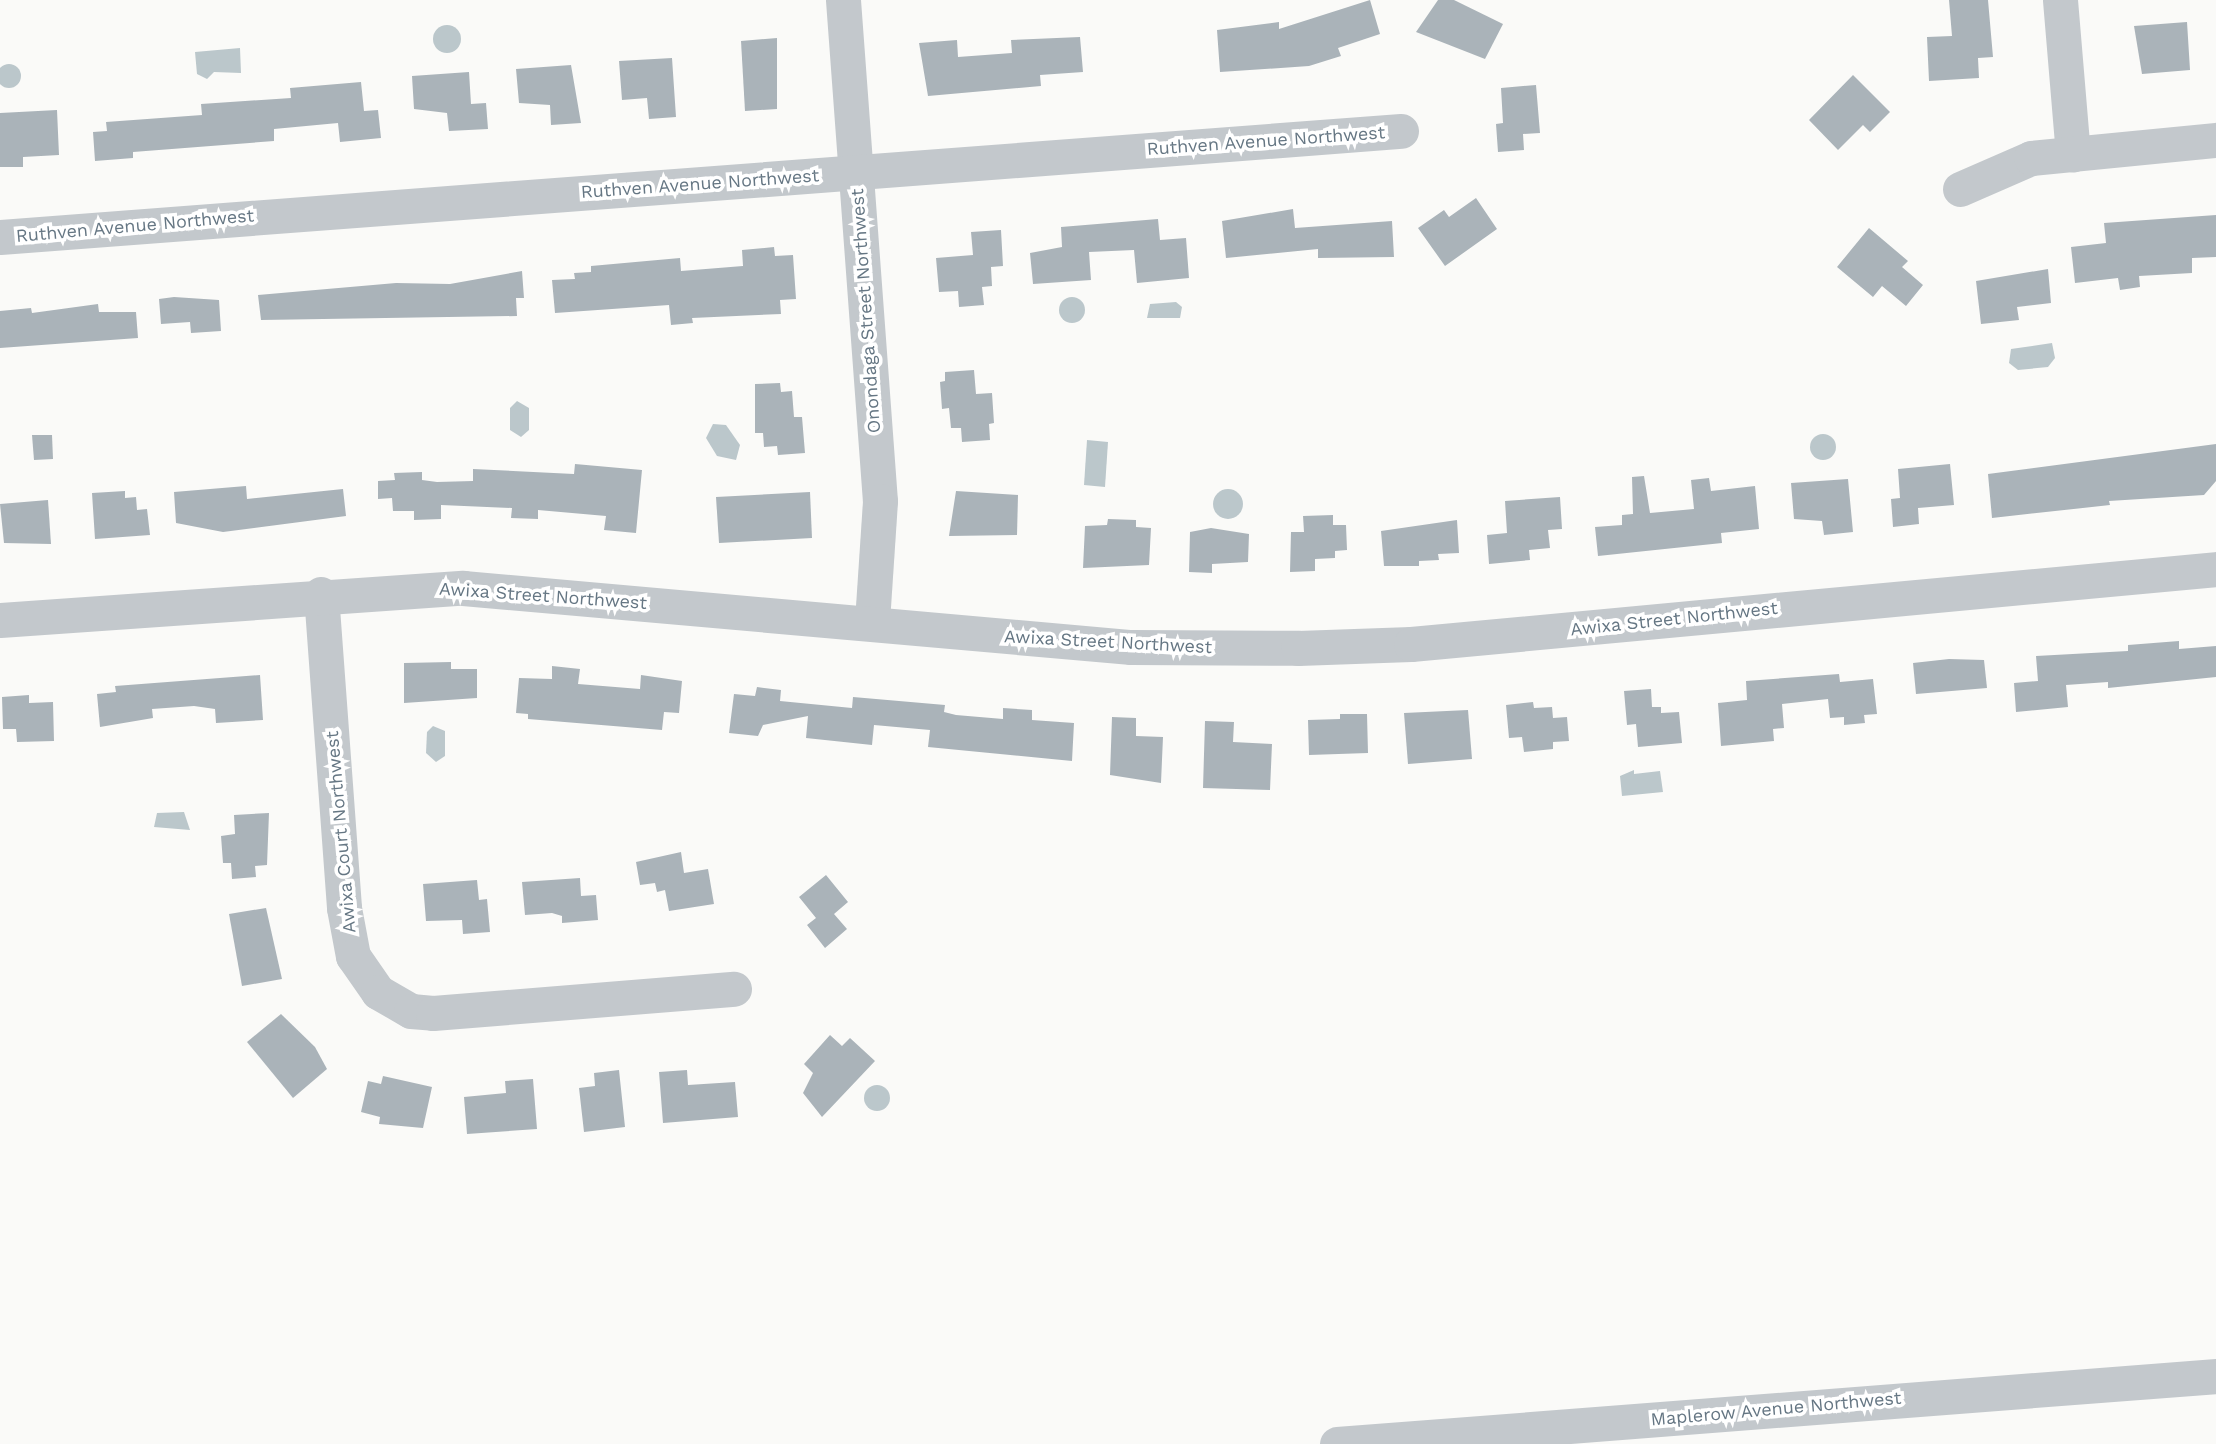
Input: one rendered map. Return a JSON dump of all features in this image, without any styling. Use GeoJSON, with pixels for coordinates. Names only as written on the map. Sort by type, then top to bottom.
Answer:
{"type":"FeatureCollection","features":[{"type":"Feature","properties":{"kind":"street","name":"Onondaga Street Northwest"},"geometry":{"type":"LineString","coordinates":[[843,0],[880,511],[872,622]]}},
{"type":"Feature","properties":{"kind":"street"},"geometry":{"type":"LineString","coordinates":[[2060,0],[2073,154]]}},
{"type":"Feature","properties":{"kind":"street","name":"Ruthven Avenue Northwest"},"geometry":{"type":"LineString","coordinates":[[0,237],[1401,131]]}},
{"type":"Feature","properties":{"kind":"street"},"geometry":{"type":"LineString","coordinates":[[1960,189],[2031,159],[2216,140]]}},
{"type":"Feature","properties":{"kind":"street","name":"Awixa Street Northwest"},"geometry":{"type":"LineString","coordinates":[[0,620],[321,594],[504,589],[1131,647],[1352,647],[2216,569]]}},
{"type":"Feature","properties":{"kind":"street","name":"Awixa Court Northwest"},"geometry":{"type":"LineString","coordinates":[[321,594],[344,908],[353,956],[378,992],[411,1011],[433,1013],[734,989]]}},
{"type":"Feature","properties":{"kind":"street","name":"Maplerow Avenue Northwest"},"geometry":{"type":"LineString","coordinates":[[1337,1444],[2216,1376]]}},
{"type":"Feature","properties":{"kind":"shaded area"},"geometry":{"type":"Polygon","coordinates":[[[447,25],[457,29],[461,39],[457,49],[447,53],[437,49],[433,39],[437,29],[447,25]]]}},
{"type":"Feature","properties":{"kind":"shaded area"},"geometry":{"type":"Polygon","coordinates":[[[240,48],[241,73],[214,72],[207,79],[197,74],[195,52],[240,48]]]}},
{"type":"Feature","properties":{"kind":"shaded area"},"geometry":{"type":"Polygon","coordinates":[[[9,64],[17,68],[21,76],[17,84],[9,88],[1,84],[-3,76],[1,68],[9,64]]]}},
{"type":"Feature","properties":{"kind":"shaded area"},"geometry":{"type":"Polygon","coordinates":[[[1072,297],[1081,301],[1085,310],[1081,319],[1072,323],[1063,319],[1059,310],[1063,301],[1072,297]]]}},
{"type":"Feature","properties":{"kind":"shaded area"},"geometry":{"type":"Polygon","coordinates":[[[1176,302],[1182,307],[1180,318],[1147,318],[1150,304],[1176,302]]]}},
{"type":"Feature","properties":{"kind":"shaded area"},"geometry":{"type":"Polygon","coordinates":[[[2052,343],[2055,358],[2048,367],[2018,370],[2009,363],[2011,349],[2052,343]]]}},
{"type":"Feature","properties":{"kind":"shaded area"},"geometry":{"type":"Polygon","coordinates":[[[517,401],[529,408],[529,430],[521,437],[510,430],[510,408],[517,401]]]}},
{"type":"Feature","properties":{"kind":"shaded area"},"geometry":{"type":"Polygon","coordinates":[[[713,424],[726,425],[740,445],[736,460],[717,456],[706,438],[713,424]]]}},
{"type":"Feature","properties":{"kind":"shaded area"},"geometry":{"type":"Polygon","coordinates":[[[1823,434],[1832,438],[1836,447],[1832,456],[1823,460],[1814,456],[1810,447],[1814,438],[1823,434]]]}},
{"type":"Feature","properties":{"kind":"shaded area"},"geometry":{"type":"Polygon","coordinates":[[[1087,440],[1108,442],[1105,487],[1084,485],[1087,440]]]}},
{"type":"Feature","properties":{"kind":"shaded area"},"geometry":{"type":"Polygon","coordinates":[[[1228,489],[1239,493],[1243,504],[1239,515],[1228,519],[1217,515],[1213,504],[1217,493],[1228,489]]]}},
{"type":"Feature","properties":{"kind":"shaded area"},"geometry":{"type":"Polygon","coordinates":[[[433,726],[445,731],[445,756],[436,762],[426,753],[427,732],[433,726]]]}},
{"type":"Feature","properties":{"kind":"shaded area"},"geometry":{"type":"Polygon","coordinates":[[[1634,770],[1634,774],[1660,771],[1663,792],[1622,796],[1620,776],[1634,770]]]}},
{"type":"Feature","properties":{"kind":"shaded area"},"geometry":{"type":"Polygon","coordinates":[[[184,812],[190,830],[154,827],[157,813],[184,812]]]}},
{"type":"Feature","properties":{"kind":"shaded area"},"geometry":{"type":"Polygon","coordinates":[[[877,1085],[886,1089],[890,1098],[886,1107],[877,1111],[868,1107],[864,1098],[868,1089],[877,1085]]]}},
{"type":"Feature","properties":{"kind":"building"},"geometry":{"type":"Polygon","coordinates":[[[1370,0],[1380,34],[1338,48],[1341,56],[1309,66],[1220,72],[1217,30],[1279,22],[1279,29],[1370,0]]]}},
{"type":"Feature","properties":{"kind":"building"},"geometry":{"type":"Polygon","coordinates":[[[1438,0],[1454,0],[1503,24],[1485,59],[1416,32],[1438,0]]]}},
{"type":"Feature","properties":{"kind":"building"},"geometry":{"type":"Polygon","coordinates":[[[1949,0],[1988,0],[1993,57],[1978,58],[1979,78],[1929,81],[1927,37],[1952,36],[1949,0]]]}},
{"type":"Feature","properties":{"kind":"building"},"geometry":{"type":"Polygon","coordinates":[[[2187,22],[2190,70],[2142,74],[2134,26],[2187,22]]]}},
{"type":"Feature","properties":{"kind":"building"},"geometry":{"type":"Polygon","coordinates":[[[1080,37],[1083,72],[1040,75],[1041,86],[928,96],[919,43],[957,40],[958,57],[1012,53],[1011,40],[1080,37]]]}},
{"type":"Feature","properties":{"kind":"building"},"geometry":{"type":"Polygon","coordinates":[[[777,38],[777,109],[745,111],[741,41],[777,38]]]}},
{"type":"Feature","properties":{"kind":"building"},"geometry":{"type":"Polygon","coordinates":[[[672,58],[676,117],[649,119],[647,98],[622,100],[619,61],[672,58]]]}},
{"type":"Feature","properties":{"kind":"building"},"geometry":{"type":"Polygon","coordinates":[[[571,65],[581,123],[551,125],[550,105],[519,103],[516,69],[571,65]]]}},
{"type":"Feature","properties":{"kind":"building"},"geometry":{"type":"Polygon","coordinates":[[[469,72],[471,104],[486,103],[488,129],[449,131],[447,113],[414,109],[412,76],[469,72]]]}},
{"type":"Feature","properties":{"kind":"building"},"geometry":{"type":"Polygon","coordinates":[[[1853,75],[1890,112],[1870,132],[1863,125],[1838,150],[1809,120],[1853,75]]]}},
{"type":"Feature","properties":{"kind":"building"},"geometry":{"type":"Polygon","coordinates":[[[361,82],[364,111],[378,110],[381,138],[340,142],[338,123],[274,129],[274,141],[133,152],[133,158],[95,161],[93,132],[107,131],[106,122],[202,115],[201,104],[291,98],[290,88],[361,82]]]}},
{"type":"Feature","properties":{"kind":"building"},"geometry":{"type":"Polygon","coordinates":[[[1536,85],[1540,133],[1523,134],[1524,150],[1498,152],[1496,124],[1503,123],[1501,88],[1536,85]]]}},
{"type":"Feature","properties":{"kind":"building"},"geometry":{"type":"Polygon","coordinates":[[[57,110],[59,155],[23,157],[23,167],[0,167],[0,113],[57,110]]]}},
{"type":"Feature","properties":{"kind":"building"},"geometry":{"type":"Polygon","coordinates":[[[1476,198],[1497,229],[1445,266],[1418,228],[1444,210],[1449,217],[1476,198]]]}},
{"type":"Feature","properties":{"kind":"building"},"geometry":{"type":"Polygon","coordinates":[[[1293,209],[1295,228],[1392,221],[1394,257],[1318,258],[1318,249],[1226,258],[1222,221],[1293,209]]]}},
{"type":"Feature","properties":{"kind":"building"},"geometry":{"type":"Polygon","coordinates":[[[2216,215],[2216,257],[2192,258],[2192,273],[2139,276],[2140,287],[2120,290],[2118,278],[2075,283],[2071,247],[2106,243],[2104,223],[2216,215]]]}},
{"type":"Feature","properties":{"kind":"building"},"geometry":{"type":"Polygon","coordinates":[[[1158,219],[1160,240],[1186,238],[1189,278],[1137,283],[1134,250],[1089,252],[1091,280],[1033,284],[1030,253],[1062,247],[1061,227],[1158,219]]]}},
{"type":"Feature","properties":{"kind":"building"},"geometry":{"type":"Polygon","coordinates":[[[1869,228],[1908,261],[1902,267],[1923,285],[1906,306],[1882,286],[1873,297],[1837,267],[1869,228]]]}},
{"type":"Feature","properties":{"kind":"building"},"geometry":{"type":"Polygon","coordinates":[[[1001,230],[1003,266],[991,267],[992,286],[982,287],[984,305],[959,307],[958,291],[939,292],[936,258],[973,255],[971,232],[1001,230]]]}},
{"type":"Feature","properties":{"kind":"building"},"geometry":{"type":"Polygon","coordinates":[[[774,247],[775,256],[793,255],[796,299],[780,300],[781,314],[692,318],[693,323],[671,325],[669,305],[555,313],[552,280],[575,279],[574,273],[591,272],[591,266],[680,258],[681,271],[743,266],[742,250],[774,247]]]}},
{"type":"Feature","properties":{"kind":"building"},"geometry":{"type":"Polygon","coordinates":[[[2048,269],[2051,303],[2017,307],[2019,320],[1981,324],[1976,281],[2048,269]]]}},
{"type":"Feature","properties":{"kind":"building"},"geometry":{"type":"Polygon","coordinates":[[[522,271],[524,298],[516,298],[517,316],[261,320],[258,295],[396,283],[450,284],[522,271]]]}},
{"type":"Feature","properties":{"kind":"building"},"geometry":{"type":"Polygon","coordinates":[[[174,297],[219,300],[221,331],[191,333],[190,322],[161,324],[159,299],[174,297]]]}},
{"type":"Feature","properties":{"kind":"building"},"geometry":{"type":"Polygon","coordinates":[[[98,304],[99,312],[136,312],[138,338],[0,348],[0,311],[31,308],[32,313],[98,304]]]}},
{"type":"Feature","properties":{"kind":"building"},"geometry":{"type":"Polygon","coordinates":[[[974,370],[976,394],[992,393],[994,423],[989,424],[990,440],[962,442],[961,428],[951,428],[949,408],[942,409],[940,382],[945,381],[945,372],[974,370]]]}},
{"type":"Feature","properties":{"kind":"building"},"geometry":{"type":"Polygon","coordinates":[[[780,383],[781,392],[792,391],[794,417],[802,417],[805,453],[778,455],[777,446],[764,447],[763,433],[755,433],[755,384],[780,383]]]}},
{"type":"Feature","properties":{"kind":"building"},"geometry":{"type":"Polygon","coordinates":[[[32,435],[52,435],[53,459],[34,460],[32,435]]]}},
{"type":"Feature","properties":{"kind":"building"},"geometry":{"type":"Polygon","coordinates":[[[2216,444],[2216,481],[2204,495],[2109,501],[2110,505],[1992,518],[1988,474],[2216,444]]]}},
{"type":"Feature","properties":{"kind":"building"},"geometry":{"type":"Polygon","coordinates":[[[575,464],[642,470],[636,533],[604,530],[606,516],[538,510],[538,519],[511,518],[512,508],[441,505],[441,519],[414,520],[414,511],[393,511],[392,498],[378,499],[378,481],[395,480],[394,473],[422,472],[422,480],[437,482],[473,481],[473,469],[574,474],[575,464]]]}},
{"type":"Feature","properties":{"kind":"building"},"geometry":{"type":"Polygon","coordinates":[[[1950,464],[1954,505],[1918,508],[1919,524],[1893,527],[1891,499],[1900,498],[1898,469],[1950,464]]]}},
{"type":"Feature","properties":{"kind":"building"},"geometry":{"type":"Polygon","coordinates":[[[1644,476],[1650,513],[1694,509],[1691,480],[1709,478],[1711,491],[1755,486],[1759,529],[1721,533],[1722,543],[1598,556],[1595,527],[1622,525],[1622,515],[1633,514],[1632,477],[1644,476]]]}},
{"type":"Feature","properties":{"kind":"building"},"geometry":{"type":"Polygon","coordinates":[[[1848,479],[1853,532],[1824,535],[1822,521],[1794,519],[1791,483],[1848,479]]]}},
{"type":"Feature","properties":{"kind":"building"},"geometry":{"type":"Polygon","coordinates":[[[246,486],[247,499],[343,489],[346,516],[223,532],[176,523],[174,492],[246,486]]]}},
{"type":"Feature","properties":{"kind":"building"},"geometry":{"type":"Polygon","coordinates":[[[125,491],[125,498],[136,497],[137,510],[147,509],[150,535],[95,539],[92,493],[125,491]]]}},
{"type":"Feature","properties":{"kind":"building"},"geometry":{"type":"Polygon","coordinates":[[[956,491],[1018,495],[1017,535],[949,536],[956,491]]]}},
{"type":"Feature","properties":{"kind":"building"},"geometry":{"type":"Polygon","coordinates":[[[810,492],[812,538],[719,543],[716,497],[810,492]]]}},
{"type":"Feature","properties":{"kind":"building"},"geometry":{"type":"Polygon","coordinates":[[[1560,497],[1562,529],[1548,530],[1550,548],[1529,550],[1530,560],[1489,564],[1487,535],[1507,533],[1505,501],[1560,497]]]}},
{"type":"Feature","properties":{"kind":"building"},"geometry":{"type":"Polygon","coordinates":[[[48,500],[51,544],[4,543],[0,504],[48,500]]]}},
{"type":"Feature","properties":{"kind":"building"},"geometry":{"type":"Polygon","coordinates":[[[1333,515],[1333,525],[1346,525],[1347,550],[1335,551],[1335,558],[1315,559],[1315,571],[1290,572],[1291,532],[1304,532],[1303,516],[1333,515]]]}},
{"type":"Feature","properties":{"kind":"building"},"geometry":{"type":"Polygon","coordinates":[[[1108,519],[1136,520],[1136,527],[1151,528],[1149,565],[1083,568],[1085,526],[1107,525],[1108,519]]]}},
{"type":"Feature","properties":{"kind":"building"},"geometry":{"type":"Polygon","coordinates":[[[1457,520],[1459,553],[1438,554],[1439,560],[1419,561],[1419,566],[1384,566],[1381,531],[1457,520]]]}},
{"type":"Feature","properties":{"kind":"building"},"geometry":{"type":"Polygon","coordinates":[[[1211,528],[1249,534],[1248,562],[1212,564],[1212,573],[1189,572],[1190,532],[1211,528]]]}},
{"type":"Feature","properties":{"kind":"building"},"geometry":{"type":"Polygon","coordinates":[[[2179,641],[2179,649],[2216,646],[2216,677],[2108,688],[2108,682],[2066,685],[2068,707],[2016,712],[2014,683],[2038,681],[2036,656],[2128,651],[2128,645],[2179,641]]]}},
{"type":"Feature","properties":{"kind":"building"},"geometry":{"type":"Polygon","coordinates":[[[1949,659],[1984,660],[1987,688],[1916,694],[1913,663],[1949,659]]]}},
{"type":"Feature","properties":{"kind":"building"},"geometry":{"type":"Polygon","coordinates":[[[451,662],[451,669],[477,669],[477,698],[404,703],[404,663],[451,662]]]}},
{"type":"Feature","properties":{"kind":"building"},"geometry":{"type":"Polygon","coordinates":[[[552,666],[580,669],[578,684],[640,689],[641,675],[682,681],[679,713],[664,712],[662,730],[528,719],[528,714],[516,713],[519,678],[552,679],[552,666]]]}},
{"type":"Feature","properties":{"kind":"building"},"geometry":{"type":"Polygon","coordinates":[[[1839,674],[1840,682],[1873,679],[1877,714],[1864,715],[1865,723],[1844,725],[1844,717],[1830,718],[1828,699],[1782,704],[1784,728],[1773,729],[1774,741],[1721,746],[1718,703],[1747,700],[1746,681],[1839,674]]]}},
{"type":"Feature","properties":{"kind":"building"},"geometry":{"type":"Polygon","coordinates":[[[260,675],[263,720],[216,723],[215,709],[194,706],[152,709],[153,718],[100,727],[97,694],[116,692],[115,686],[260,675]]]}},
{"type":"Feature","properties":{"kind":"building"},"geometry":{"type":"Polygon","coordinates":[[[757,687],[781,690],[780,701],[852,708],[853,697],[945,705],[944,712],[956,715],[1003,719],[1003,708],[1032,710],[1032,720],[1074,723],[1072,761],[928,747],[930,730],[874,725],[872,745],[806,738],[808,716],[763,725],[758,736],[729,733],[734,694],[755,696],[757,687]]]}},
{"type":"Feature","properties":{"kind":"building"},"geometry":{"type":"Polygon","coordinates":[[[1651,689],[1652,707],[1661,707],[1661,713],[1679,712],[1682,743],[1638,747],[1636,724],[1627,725],[1624,691],[1651,689]]]}},
{"type":"Feature","properties":{"kind":"building"},"geometry":{"type":"Polygon","coordinates":[[[29,695],[29,703],[53,702],[54,741],[17,742],[16,729],[3,729],[2,697],[29,695]]]}},
{"type":"Feature","properties":{"kind":"building"},"geometry":{"type":"Polygon","coordinates":[[[1533,702],[1534,708],[1552,707],[1553,718],[1567,717],[1569,741],[1553,742],[1553,749],[1524,752],[1522,737],[1509,738],[1506,705],[1533,702]]]}},
{"type":"Feature","properties":{"kind":"building"},"geometry":{"type":"Polygon","coordinates":[[[1468,710],[1472,759],[1408,764],[1404,713],[1468,710]]]}},
{"type":"Feature","properties":{"kind":"building"},"geometry":{"type":"Polygon","coordinates":[[[1340,714],[1367,714],[1368,753],[1309,755],[1308,720],[1340,719],[1340,714]]]}},
{"type":"Feature","properties":{"kind":"building"},"geometry":{"type":"Polygon","coordinates":[[[1112,717],[1136,718],[1136,736],[1163,737],[1161,783],[1110,775],[1112,717]]]}},
{"type":"Feature","properties":{"kind":"building"},"geometry":{"type":"Polygon","coordinates":[[[1205,721],[1234,722],[1233,742],[1272,744],[1270,790],[1203,788],[1205,721]]]}},
{"type":"Feature","properties":{"kind":"building"},"geometry":{"type":"Polygon","coordinates":[[[269,813],[267,865],[255,866],[256,877],[232,879],[231,863],[223,863],[221,836],[235,834],[234,815],[269,813]]]}},
{"type":"Feature","properties":{"kind":"building"},"geometry":{"type":"Polygon","coordinates":[[[681,852],[684,873],[708,869],[714,904],[669,911],[665,890],[657,892],[655,883],[640,885],[636,862],[681,852]]]}},
{"type":"Feature","properties":{"kind":"building"},"geometry":{"type":"Polygon","coordinates":[[[826,875],[848,902],[834,914],[847,929],[825,948],[807,925],[816,918],[799,897],[826,875]]]}},
{"type":"Feature","properties":{"kind":"building"},"geometry":{"type":"Polygon","coordinates":[[[580,878],[581,896],[596,895],[598,920],[562,923],[562,916],[552,913],[525,915],[522,882],[580,878]]]}},
{"type":"Feature","properties":{"kind":"building"},"geometry":{"type":"Polygon","coordinates":[[[477,880],[479,900],[487,899],[490,932],[463,934],[462,920],[426,921],[423,884],[477,880]]]}},
{"type":"Feature","properties":{"kind":"building"},"geometry":{"type":"Polygon","coordinates":[[[266,908],[282,979],[242,986],[229,914],[266,908]]]}},
{"type":"Feature","properties":{"kind":"building"},"geometry":{"type":"Polygon","coordinates":[[[281,1014],[315,1047],[327,1069],[293,1098],[247,1042],[281,1014]]]}},
{"type":"Feature","properties":{"kind":"building"},"geometry":{"type":"Polygon","coordinates":[[[830,1035],[842,1046],[850,1038],[875,1061],[822,1117],[803,1093],[813,1073],[804,1064],[830,1035]]]}},
{"type":"Feature","properties":{"kind":"building"},"geometry":{"type":"Polygon","coordinates":[[[619,1070],[625,1127],[584,1132],[579,1088],[595,1086],[594,1073],[619,1070]]]}},
{"type":"Feature","properties":{"kind":"building"},"geometry":{"type":"Polygon","coordinates":[[[687,1070],[688,1085],[735,1082],[738,1117],[663,1123],[659,1072],[687,1070]]]}},
{"type":"Feature","properties":{"kind":"building"},"geometry":{"type":"Polygon","coordinates":[[[383,1076],[432,1087],[423,1128],[379,1124],[380,1117],[361,1112],[368,1081],[381,1084],[383,1076]]]}},
{"type":"Feature","properties":{"kind":"building"},"geometry":{"type":"Polygon","coordinates":[[[533,1079],[537,1129],[467,1134],[464,1097],[506,1093],[505,1081],[533,1079]]]}}]}
